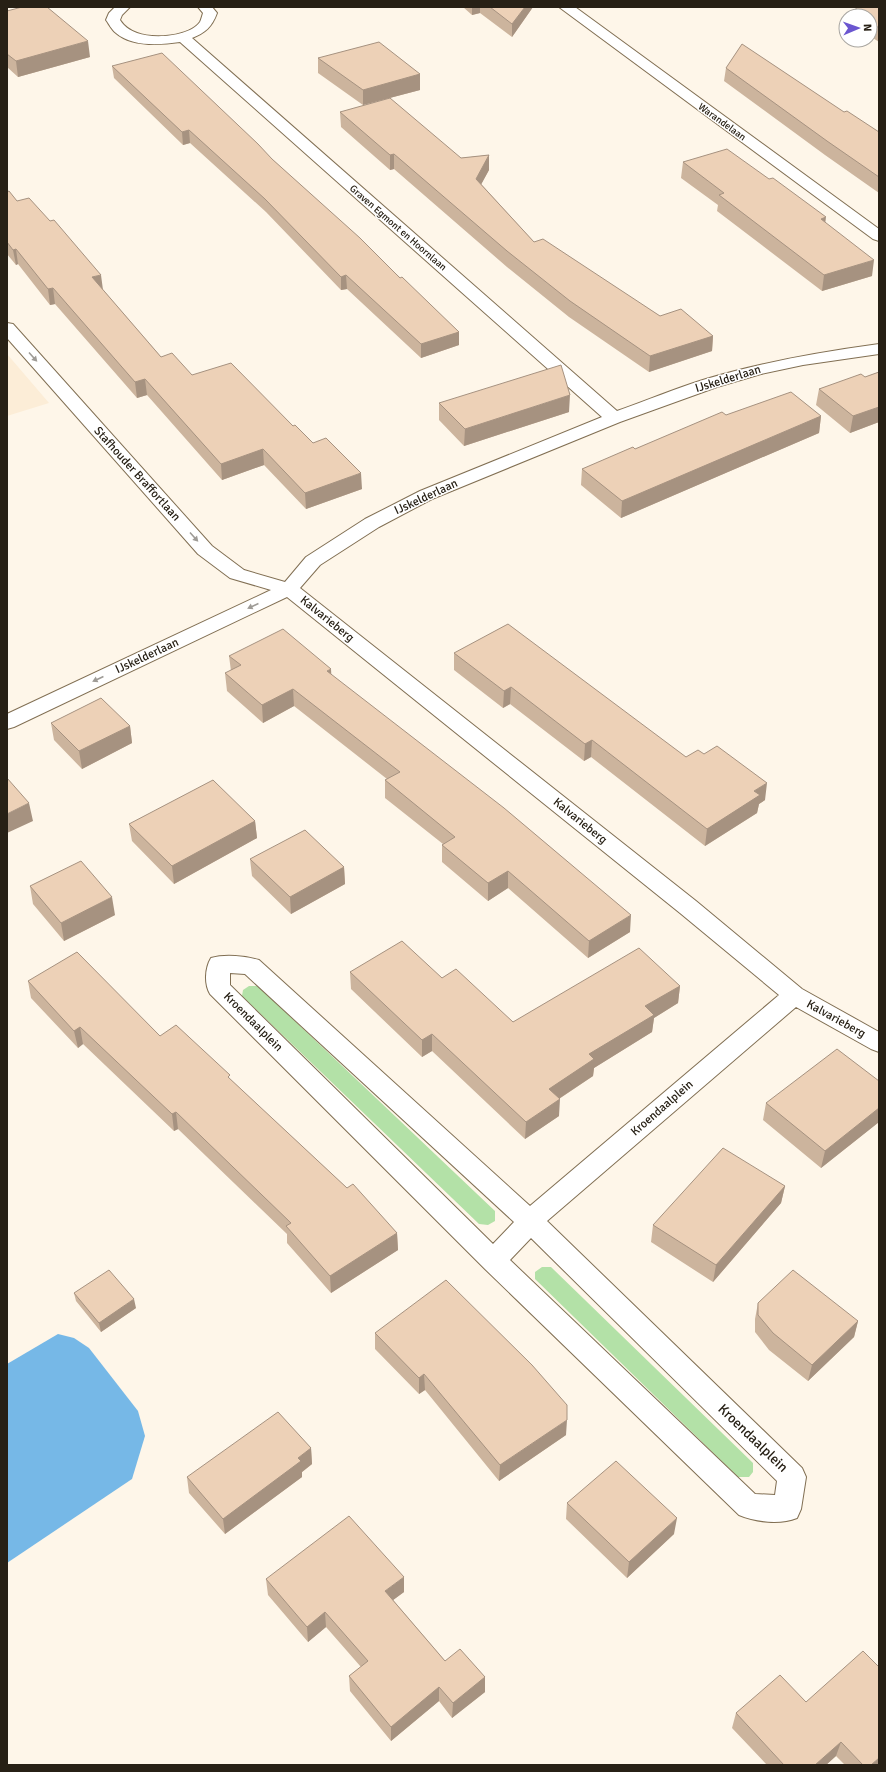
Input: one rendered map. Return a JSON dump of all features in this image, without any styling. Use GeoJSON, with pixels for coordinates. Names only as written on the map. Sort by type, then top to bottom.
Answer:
{"type":"FeatureCollection","features":[{"type":"Feature","properties":{"kind":"street"},"geometry":{"type":"LineString","coordinates":[[123,7],[116,13],[113,20],[115,27],[123,33],[135,38],[150,40],[182,37],[196,32],[205,26],[210,20],[210,13],[205,7]]}},
{"type":"Feature","properties":{"kind":"street","name":"Warandelaan"},"geometry":{"type":"LineString","coordinates":[[566,7],[879,236]]}},
{"type":"Feature","properties":{"kind":"street","name":"Graven Egmont en Hoornlaan"},"geometry":{"type":"LineString","coordinates":[[182,37],[614,418]]}},
{"type":"Feature","properties":{"kind":"street","name":"Stafhouder Braffortlaan"},"geometry":{"type":"LineString","coordinates":[[7,328],[205,550],[237,574],[289,589]]}},
{"type":"Feature","properties":{"kind":"street","name":"IJskelderlaan"},"geometry":{"type":"LineString","coordinates":[[7,722],[289,589],[313,561],[372,523],[426,495],[614,418],[711,383],[758,370],[803,360],[879,349]]}},
{"type":"Feature","properties":{"kind":"street","name":"Kalvarieberg"},"geometry":{"type":"LineString","coordinates":[[289,589],[682,902],[794,995],[879,1043]]}},
{"type":"Feature","properties":{"kind":"street","name":"Kroendaalplein"},"geometry":{"type":"LineString","coordinates":[[219,964],[251,966],[530,1221],[792,1477],[787,1509],[749,1506],[494,1261],[218,988],[219,964]]}},
{"type":"Feature","properties":{"kind":"street","name":"Kroendaalplein"},"geometry":{"type":"LineString","coordinates":[[494,1261],[530,1221],[794,995]]}},
{"type":"Feature","properties":{"kind":"shaded area"},"geometry":{"type":"Polygon","coordinates":[[[7,354],[49,403],[7,416],[7,354]]]}},
{"type":"Feature","properties":{"kind":"green space"},"geometry":{"type":"Polygon","coordinates":[[[249,986],[258,986],[495,1211],[495,1221],[488,1225],[479,1224],[242,996],[243,990],[249,986]]]}},
{"type":"Feature","properties":{"kind":"green space"},"geometry":{"type":"Polygon","coordinates":[[[542,1267],[551,1267],[753,1463],[753,1472],[749,1477],[738,1477],[535,1279],[535,1272],[542,1267]]]}},
{"type":"Feature","properties":{"kind":"water"},"geometry":{"type":"Polygon","coordinates":[[[58,1334],[74,1338],[89,1348],[138,1411],[145,1436],[132,1479],[7,1563],[7,1364],[58,1334]]]}},
{"type":"Feature","properties":{"kind":"building"},"geometry":{"type":"Polygon","coordinates":[[[22,7],[47,7],[88,41],[16,61],[7,54],[7,11],[22,7]]]}},
{"type":"Feature","properties":{"kind":"building"},"geometry":{"type":"Polygon","coordinates":[[[490,7],[525,7],[512,24],[490,7]]]}},
{"type":"Feature","properties":{"kind":"building"},"geometry":{"type":"Polygon","coordinates":[[[879,7],[879,28],[878,8],[856,8],[879,7]]]}},
{"type":"Feature","properties":{"kind":"building"},"geometry":{"type":"Polygon","coordinates":[[[379,42],[420,74],[363,90],[318,58],[379,42]]]}},
{"type":"Feature","properties":{"kind":"building"},"geometry":{"type":"Polygon","coordinates":[[[742,44],[844,112],[847,111],[879,132],[879,177],[726,68],[742,44]]]}},
{"type":"Feature","properties":{"kind":"building"},"geometry":{"type":"Polygon","coordinates":[[[162,53],[272,159],[360,238],[400,278],[402,277],[459,332],[421,344],[346,275],[341,277],[265,199],[189,130],[182,132],[112,66],[162,53]]]}},
{"type":"Feature","properties":{"kind":"building"},"geometry":{"type":"Polygon","coordinates":[[[390,98],[461,158],[489,155],[476,179],[534,242],[543,239],[660,316],[681,309],[713,336],[650,356],[570,301],[507,251],[394,154],[390,155],[340,112],[390,98]]]}},
{"type":"Feature","properties":{"kind":"building"},"geometry":{"type":"Polygon","coordinates":[[[727,149],[769,179],[773,178],[826,217],[821,219],[874,260],[824,275],[719,195],[724,193],[683,162],[727,149]]]}},
{"type":"Feature","properties":{"kind":"building"},"geometry":{"type":"Polygon","coordinates":[[[9,191],[17,201],[29,198],[50,221],[54,220],[101,275],[92,277],[161,357],[172,353],[192,375],[231,363],[293,426],[295,425],[313,443],[326,438],[361,473],[305,493],[263,449],[221,464],[145,379],[135,382],[53,288],[48,289],[16,249],[13,250],[7,242],[7,192],[9,191]]]}},
{"type":"Feature","properties":{"kind":"building"},"geometry":{"type":"Polygon","coordinates":[[[561,365],[570,395],[465,429],[439,403],[561,365]]]}},
{"type":"Feature","properties":{"kind":"building"},"geometry":{"type":"Polygon","coordinates":[[[879,372],[879,407],[853,416],[819,389],[861,374],[865,377],[879,372]]]}},
{"type":"Feature","properties":{"kind":"building"},"geometry":{"type":"Polygon","coordinates":[[[791,392],[821,416],[622,501],[582,469],[633,447],[635,449],[722,412],[726,415],[791,392]]]}},
{"type":"Feature","properties":{"kind":"building"},"geometry":{"type":"Polygon","coordinates":[[[508,624],[686,757],[698,750],[704,754],[717,746],[767,783],[754,791],[760,795],[707,829],[592,740],[585,744],[511,687],[504,691],[454,653],[508,624]]]}},
{"type":"Feature","properties":{"kind":"building"},"geometry":{"type":"Polygon","coordinates":[[[283,629],[331,669],[327,671],[504,808],[631,915],[589,941],[508,871],[488,883],[442,845],[455,837],[385,780],[400,772],[293,689],[262,705],[225,673],[241,665],[229,656],[283,629]]]}},
{"type":"Feature","properties":{"kind":"building"},"geometry":{"type":"Polygon","coordinates":[[[101,698],[130,726],[79,751],[51,723],[101,698]]]}},
{"type":"Feature","properties":{"kind":"building"},"geometry":{"type":"Polygon","coordinates":[[[7,778],[29,803],[7,814],[7,778]]]}},
{"type":"Feature","properties":{"kind":"building"},"geometry":{"type":"Polygon","coordinates":[[[213,780],[255,821],[172,866],[129,824],[213,780]]]}},
{"type":"Feature","properties":{"kind":"building"},"geometry":{"type":"Polygon","coordinates":[[[305,830],[344,867],[290,897],[250,859],[305,830]]]}},
{"type":"Feature","properties":{"kind":"building"},"geometry":{"type":"Polygon","coordinates":[[[81,861],[112,897],[61,923],[30,886],[81,861]]]}},
{"type":"Feature","properties":{"kind":"building"},"geometry":{"type":"Polygon","coordinates":[[[402,941],[442,978],[456,969],[513,1022],[639,948],[680,986],[645,1006],[654,1015],[589,1054],[594,1059],[549,1089],[560,1099],[526,1122],[432,1034],[422,1040],[350,972],[402,941]]]}},
{"type":"Feature","properties":{"kind":"building"},"geometry":{"type":"Polygon","coordinates":[[[77,952],[160,1036],[176,1025],[230,1075],[228,1077],[347,1188],[353,1184],[397,1233],[330,1276],[286,1226],[291,1223],[176,1112],[172,1114],[80,1027],[74,1031],[28,981],[77,952]]]}},
{"type":"Feature","properties":{"kind":"building"},"geometry":{"type":"Polygon","coordinates":[[[837,1049],[879,1081],[879,1108],[825,1151],[766,1103],[837,1049]]]}},
{"type":"Feature","properties":{"kind":"building"},"geometry":{"type":"Polygon","coordinates":[[[723,1148],[785,1186],[716,1265],[653,1225],[723,1148]]]}},
{"type":"Feature","properties":{"kind":"building"},"geometry":{"type":"Polygon","coordinates":[[[109,1270],[134,1299],[99,1323],[74,1293],[109,1270]]]}},
{"type":"Feature","properties":{"kind":"building"},"geometry":{"type":"Polygon","coordinates":[[[793,1270],[858,1321],[812,1365],[773,1333],[758,1315],[758,1303],[793,1270]]]}},
{"type":"Feature","properties":{"kind":"building"},"geometry":{"type":"Polygon","coordinates":[[[446,1280],[532,1365],[567,1405],[567,1420],[500,1465],[424,1374],[419,1378],[375,1333],[446,1280]]]}},
{"type":"Feature","properties":{"kind":"building"},"geometry":{"type":"Polygon","coordinates":[[[278,1412],[311,1448],[298,1458],[301,1461],[223,1519],[187,1477],[278,1412]]]}},
{"type":"Feature","properties":{"kind":"building"},"geometry":{"type":"Polygon","coordinates":[[[616,1461],[677,1518],[629,1562],[567,1503],[616,1461]]]}},
{"type":"Feature","properties":{"kind":"building"},"geometry":{"type":"Polygon","coordinates":[[[349,1516],[404,1577],[385,1591],[445,1661],[460,1649],[485,1677],[453,1703],[439,1687],[391,1727],[349,1676],[368,1661],[325,1612],[307,1627],[266,1579],[349,1516]]]}},
{"type":"Feature","properties":{"kind":"building"},"geometry":{"type":"Polygon","coordinates":[[[863,1651],[879,1667],[879,1758],[871,1765],[863,1765],[841,1742],[815,1765],[784,1765],[736,1713],[780,1675],[806,1702],[863,1651]]]}}]}
